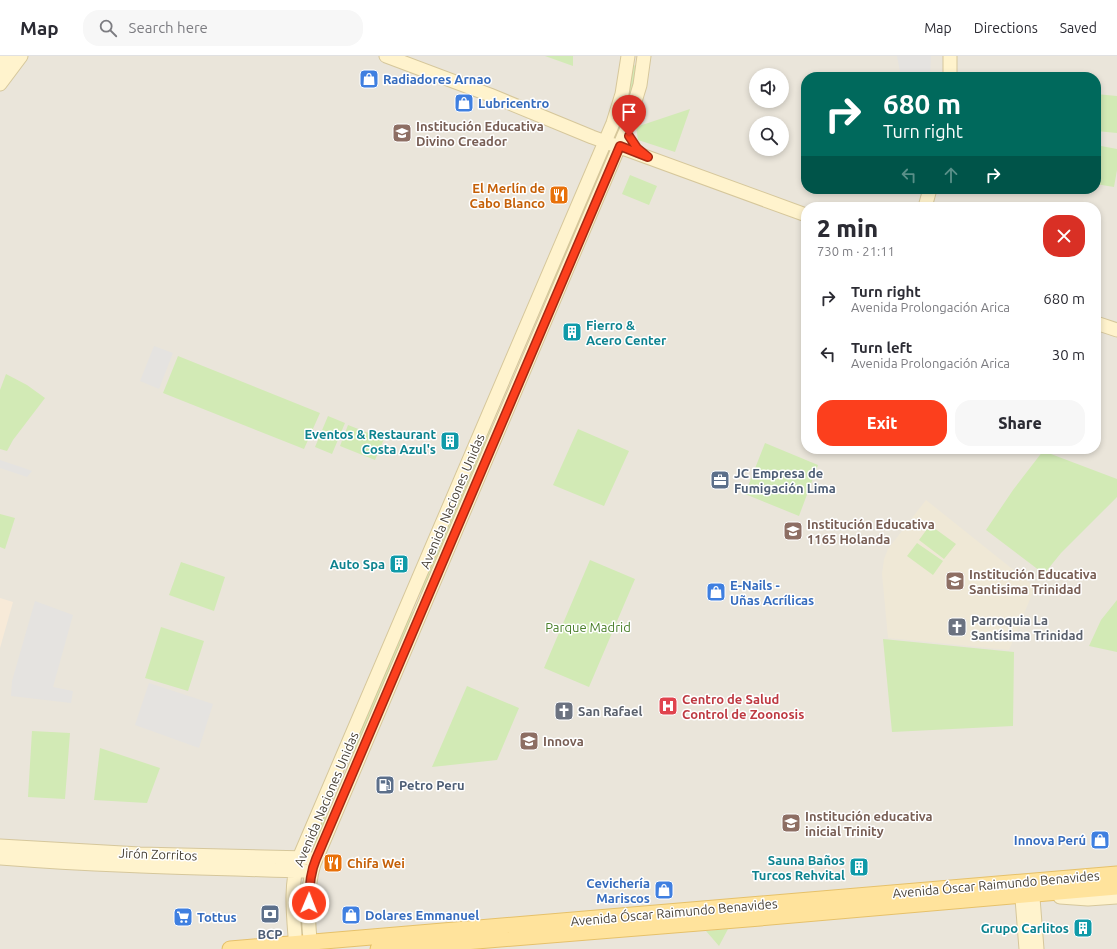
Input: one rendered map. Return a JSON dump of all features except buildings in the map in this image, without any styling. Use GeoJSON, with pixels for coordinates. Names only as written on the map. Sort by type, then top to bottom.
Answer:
{"type":"FeatureCollection","features":[{"type":"Feature","properties":{"kind":"main road"},"geometry":{"type":"LineString","coordinates":[[0,67],[8,56]]}},
{"type":"Feature","properties":{"kind":"main road"},"geometry":{"type":"LineString","coordinates":[[0,84],[20,56]]}},
{"type":"Feature","properties":{"kind":"main road"},"geometry":{"type":"LineString","coordinates":[[386,56],[605,141],[801,213]]}},
{"type":"Feature","properties":{"kind":"main road"},"geometry":{"type":"LineString","coordinates":[[950,56],[950,72]]}},
{"type":"Feature","properties":{"kind":"main road"},"geometry":{"type":"LineString","coordinates":[[628,58],[644,58]]}},
{"type":"Feature","properties":{"kind":"main road","name":"Avenida Naciones Unidas"},"geometry":{"type":"LineString","coordinates":[[303,946],[293,893],[297,864],[613,123],[622,94],[628,58]]}},
{"type":"Feature","properties":{"kind":"main road","name":"Avenida Naciones Unidas"},"geometry":{"type":"LineString","coordinates":[[303,946],[309,903],[311,871],[620,146],[637,99],[644,58]]}},
{"type":"Feature","properties":{"kind":"main road"},"geometry":{"type":"LineString","coordinates":[[627,128],[629,136],[637,148],[648,157]]}},
{"type":"Feature","properties":{"kind":"main road"},"geometry":{"type":"LineString","coordinates":[[1101,325],[1117,330]]}},
{"type":"Feature","properties":{"kind":"main road","name":"Jirón Zorritos"},"geometry":{"type":"LineString","coordinates":[[0,846],[297,864],[311,871]]}},
{"type":"Feature","properties":{"kind":"main road","name":"Jirón Zorritos"},"geometry":{"type":"LineString","coordinates":[[0,858],[122,865],[297,864],[316,859]]}},
{"type":"Feature","properties":{"kind":"main road","name":"Avenida Óscar Raimundo Benavides"},"geometry":{"type":"LineString","coordinates":[[378,949],[748,920],[1026,888],[1117,874]]}},
{"type":"Feature","properties":{"kind":"main road","name":"Avenida Óscar Raimundo Benavides"},"geometry":{"type":"LineString","coordinates":[[230,949],[303,946],[634,916],[1026,888],[1117,887]]}},
{"type":"Feature","properties":{"kind":"main road"},"geometry":{"type":"LineString","coordinates":[[1026,888],[1026,949]]}},
{"type":"Feature","properties":{"kind":"main road"},"geometry":{"type":"LineString","coordinates":[[1026,888],[1037,949]]}},
{"type":"Feature","properties":{"kind":"main road","name":"Avenida Óscar Raimundo Benavides"},"geometry":{"type":"LineString","coordinates":[[1026,888],[1088,899],[1117,897]]}},
{"type":"Feature","properties":{"kind":"shaded area"},"geometry":{"type":"Polygon","coordinates":[[[0,56],[1117,56],[1117,949],[0,949],[0,56]]]}},
{"type":"Feature","properties":{"kind":"shaded area"},"geometry":{"type":"Polygon","coordinates":[[[897,56],[931,56],[930,72],[900,72],[897,56]]]}},
{"type":"Feature","properties":{"kind":"shaded area"},"geometry":{"type":"Polygon","coordinates":[[[154,346],[173,353],[159,389],[140,381],[154,346]]]}},
{"type":"Feature","properties":{"kind":"shaded area"},"geometry":{"type":"Polygon","coordinates":[[[0,460],[32,471],[27,477],[0,468],[0,460]]]}},
{"type":"Feature","properties":{"kind":"shaded area","name":"Institución Educativa Santisima Trinidad"},"geometry":{"type":"Polygon","coordinates":[[[926,500],[1035,587],[1009,650],[888,638],[882,574],[884,559],[888,549],[926,500]]]}},
{"type":"Feature","properties":{"kind":"shaded area"},"geometry":{"type":"Polygon","coordinates":[[[0,598],[13,602],[0,648],[0,598]]]}},
{"type":"Feature","properties":{"kind":"shaded area"},"geometry":{"type":"Polygon","coordinates":[[[35,601],[73,615],[53,687],[73,691],[71,703],[11,696],[12,681],[35,601]]]}},
{"type":"Feature","properties":{"kind":"shaded area"},"geometry":{"type":"Polygon","coordinates":[[[149,683],[213,704],[199,748],[135,725],[149,683]]]}},
{"type":"Feature","properties":{"kind":"green space"},"geometry":{"type":"Polygon","coordinates":[[[545,56],[573,56],[573,66],[545,56]]]}},
{"type":"Feature","properties":{"kind":"green space"},"geometry":{"type":"Polygon","coordinates":[[[636,65],[638,67],[628,108],[626,108],[633,66],[636,65]]]}},
{"type":"Feature","properties":{"kind":"green space"},"geometry":{"type":"Polygon","coordinates":[[[1101,94],[1117,96],[1117,133],[1101,131],[1101,94]]]}},
{"type":"Feature","properties":{"kind":"green space"},"geometry":{"type":"Polygon","coordinates":[[[690,109],[675,152],[638,140],[636,127],[690,109]]]}},
{"type":"Feature","properties":{"kind":"green space"},"geometry":{"type":"Polygon","coordinates":[[[1101,146],[1117,149],[1117,170],[1114,187],[1101,185],[1101,146]]]}},
{"type":"Feature","properties":{"kind":"green space"},"geometry":{"type":"Polygon","coordinates":[[[605,149],[611,151],[549,296],[547,295],[549,288],[605,149]]]}},
{"type":"Feature","properties":{"kind":"green space"},"geometry":{"type":"Polygon","coordinates":[[[630,175],[657,186],[649,205],[622,194],[630,175]]]}},
{"type":"Feature","properties":{"kind":"green space"},"geometry":{"type":"Polygon","coordinates":[[[178,356],[320,413],[304,449],[163,393],[178,356]]]}},
{"type":"Feature","properties":{"kind":"green space"},"geometry":{"type":"Polygon","coordinates":[[[6,374],[27,385],[45,398],[13,440],[7,451],[0,449],[0,390],[6,374]]]}},
{"type":"Feature","properties":{"kind":"green space"},"geometry":{"type":"Polygon","coordinates":[[[328,416],[345,423],[332,454],[315,447],[328,416]]]}},
{"type":"Feature","properties":{"kind":"green space"},"geometry":{"type":"Polygon","coordinates":[[[492,423],[488,441],[423,594],[419,593],[492,423]]]}},
{"type":"Feature","properties":{"kind":"green space"},"geometry":{"type":"Polygon","coordinates":[[[348,425],[384,439],[375,460],[340,446],[348,425]]]}},
{"type":"Feature","properties":{"kind":"green space"},"geometry":{"type":"Polygon","coordinates":[[[578,429],[629,451],[604,506],[553,485],[578,429]]]}},
{"type":"Feature","properties":{"kind":"green space"},"geometry":{"type":"Polygon","coordinates":[[[765,443],[818,465],[799,516],[745,494],[765,443]]]}},
{"type":"Feature","properties":{"kind":"green space"},"geometry":{"type":"Polygon","coordinates":[[[1041,454],[1051,454],[1117,479],[1117,497],[1061,553],[1044,574],[986,530],[1013,490],[1041,454]]]}},
{"type":"Feature","properties":{"kind":"green space"},"geometry":{"type":"Polygon","coordinates":[[[0,514],[15,518],[5,549],[0,547],[0,514]]]}},
{"type":"Feature","properties":{"kind":"green space"},"geometry":{"type":"Polygon","coordinates":[[[930,525],[956,544],[944,559],[919,540],[930,525]]]}},
{"type":"Feature","properties":{"kind":"green space"},"geometry":{"type":"Polygon","coordinates":[[[917,543],[943,561],[933,575],[907,556],[917,543]]]}},
{"type":"Feature","properties":{"kind":"green space","name":"Parque Madrid"},"geometry":{"type":"Polygon","coordinates":[[[590,560],[635,579],[589,687],[544,668],[590,560]]]}},
{"type":"Feature","properties":{"kind":"green space"},"geometry":{"type":"Polygon","coordinates":[[[181,562],[225,577],[214,611],[169,595],[181,562]]]}},
{"type":"Feature","properties":{"kind":"green space"},"geometry":{"type":"Polygon","coordinates":[[[1117,600],[1117,652],[1089,646],[1101,620],[1117,600]]]}},
{"type":"Feature","properties":{"kind":"green space"},"geometry":{"type":"Polygon","coordinates":[[[411,611],[415,613],[338,790],[352,757],[355,740],[411,611]]]}},
{"type":"Feature","properties":{"kind":"green space"},"geometry":{"type":"Polygon","coordinates":[[[161,627],[204,641],[188,691],[145,678],[161,627]]]}},
{"type":"Feature","properties":{"kind":"green space"},"geometry":{"type":"Polygon","coordinates":[[[883,639],[1014,652],[1013,726],[892,732],[883,639]]]}},
{"type":"Feature","properties":{"kind":"green space"},"geometry":{"type":"Polygon","coordinates":[[[467,686],[519,708],[497,760],[432,767],[467,686]]]}},
{"type":"Feature","properties":{"kind":"green space"},"geometry":{"type":"Polygon","coordinates":[[[32,731],[70,733],[65,799],[28,797],[32,731]]]}},
{"type":"Feature","properties":{"kind":"green space"},"geometry":{"type":"Polygon","coordinates":[[[100,748],[160,768],[147,803],[94,800],[100,748]]]}},
{"type":"Feature","properties":{"kind":"green space"},"geometry":{"type":"Polygon","coordinates":[[[324,815],[327,817],[317,845],[311,843],[324,815]]]}},
{"type":"Feature","properties":{"kind":"green space"},"geometry":{"type":"Polygon","coordinates":[[[299,883],[305,883],[304,921],[299,921],[299,883]]]}},
{"type":"Feature","properties":{"kind":"green space"},"geometry":{"type":"Polygon","coordinates":[[[728,929],[719,946],[706,931],[728,929]]]}},
{"type":"Feature","properties":{"kind":"place","name":"Radiadores Arnao"},"geometry":{"type":"Point","coordinates":[369,79]}},
{"type":"Feature","properties":{"kind":"place","name":"Lubricentro"},"geometry":{"type":"Point","coordinates":[464,103]}},
{"type":"Feature","properties":{"kind":"place","name":"Institución Educativa Divino Creador"},"geometry":{"type":"Point","coordinates":[402,133]}},
{"type":"Feature","properties":{"kind":"place","name":"El Merlín de Cabo Blanco"},"geometry":{"type":"Point","coordinates":[559,195]}},
{"type":"Feature","properties":{"kind":"place","name":"Fierro & Acero Center"},"geometry":{"type":"Point","coordinates":[572,332]}},
{"type":"Feature","properties":{"kind":"place","name":"Eventos & Restaurant Costa Azul's"},"geometry":{"type":"Point","coordinates":[450,441]}},
{"type":"Feature","properties":{"kind":"place","name":"JC Empresa de Fumigación Lima"},"geometry":{"type":"Point","coordinates":[720,480]}},
{"type":"Feature","properties":{"kind":"place","name":"Institución Educativa 1165 Holanda"},"geometry":{"type":"Point","coordinates":[793,531]}},
{"type":"Feature","properties":{"kind":"place","name":"Auto Spa"},"geometry":{"type":"Point","coordinates":[399,564]}},
{"type":"Feature","properties":{"kind":"place","name":"Institución Educativa Santisima Trinidad"},"geometry":{"type":"Point","coordinates":[955,581]}},
{"type":"Feature","properties":{"kind":"place","name":"E-Nails - Uñas Acrílicas"},"geometry":{"type":"Point","coordinates":[716,592]}},
{"type":"Feature","properties":{"kind":"place","name":"Parroquia La Santísima Trinidad"},"geometry":{"type":"Point","coordinates":[957,627]}},
{"type":"Feature","properties":{"kind":"place","name":"Centro de Salud Control de Zoonosis"},"geometry":{"type":"Point","coordinates":[668,706]}},
{"type":"Feature","properties":{"kind":"place","name":"San Rafael"},"geometry":{"type":"Point","coordinates":[564,711]}},
{"type":"Feature","properties":{"kind":"place","name":"Innova"},"geometry":{"type":"Point","coordinates":[529,741]}},
{"type":"Feature","properties":{"kind":"place","name":"Petro Peru"},"geometry":{"type":"Point","coordinates":[385,785]}},
{"type":"Feature","properties":{"kind":"place","name":"Institución educativa inicial Trinity"},"geometry":{"type":"Point","coordinates":[791,823]}},
{"type":"Feature","properties":{"kind":"place","name":"Innova Perú"},"geometry":{"type":"Point","coordinates":[1100,840]}},
{"type":"Feature","properties":{"kind":"place","name":"Chifa Wei"},"geometry":{"type":"Point","coordinates":[333,863]}},
{"type":"Feature","properties":{"kind":"place","name":"Sauna Baños Turcos Rehvital"},"geometry":{"type":"Point","coordinates":[859,867]}},
{"type":"Feature","properties":{"kind":"place","name":"Cevichería Mariscos"},"geometry":{"type":"Point","coordinates":[664,890]}},
{"type":"Feature","properties":{"kind":"place","name":"BCP"},"geometry":{"type":"Point","coordinates":[270,914]}},
{"type":"Feature","properties":{"kind":"place","name":"Dolares Emmanuel"},"geometry":{"type":"Point","coordinates":[351,915]}},
{"type":"Feature","properties":{"kind":"place","name":"Tottus"},"geometry":{"type":"Point","coordinates":[183,917]}},
{"type":"Feature","properties":{"kind":"place","name":"Grupo Carlitos"},"geometry":{"type":"Point","coordinates":[1083,928]}},
{"type":"Feature","properties":{"kind":"route"},"geometry":{"type":"LineString","coordinates":[[309,903],[311,871],[620,146],[648,157],[637,148],[629,136]]}}]}
